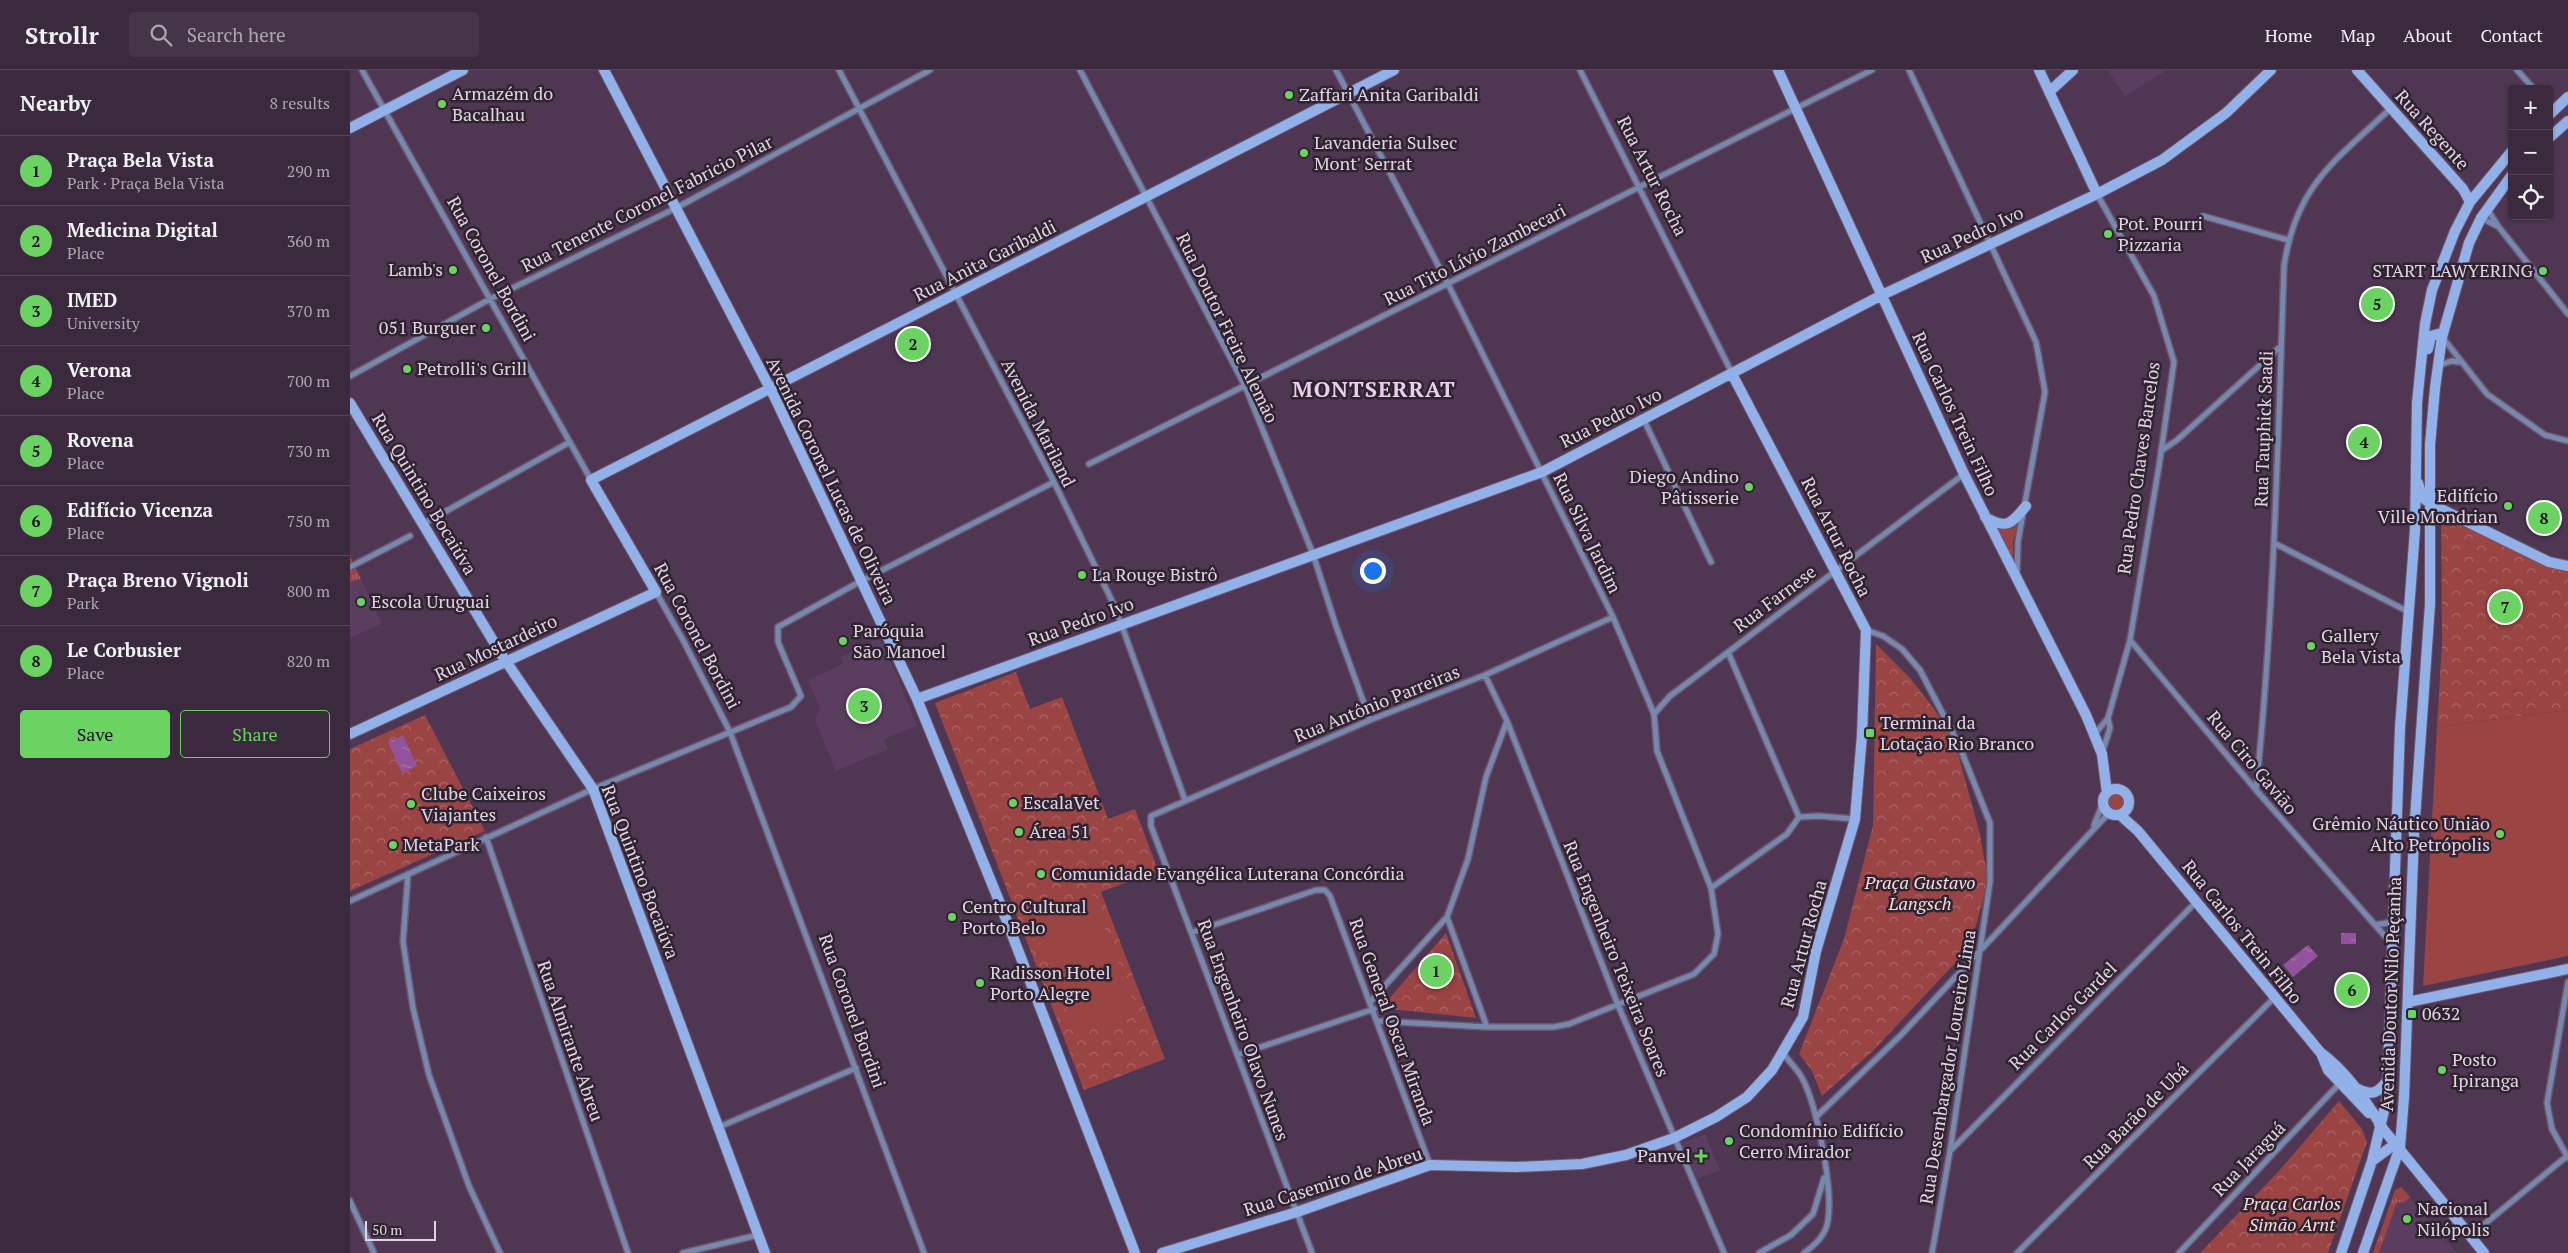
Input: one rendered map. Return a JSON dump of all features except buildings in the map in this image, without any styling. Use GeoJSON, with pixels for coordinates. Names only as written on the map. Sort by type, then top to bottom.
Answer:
{"type":"FeatureCollection","features":[{"type":"Feature","properties":{"kind":"street","name":"Rua Coronel Bordini"},"geometry":{"type":"LineString","coordinates":[[362,70],[591,480],[683,640],[730,732],[924,1253]]}},
{"type":"Feature","properties":{"kind":"street"},"geometry":{"type":"LineString","coordinates":[[350,128],[463,70]]}},
{"type":"Feature","properties":{"kind":"street","name":"Avenida Coronel Lucas de Oliveira"},"geometry":{"type":"LineString","coordinates":[[604,70],[770,389],[860,581],[918,699],[1001,906],[1135,1253]]}},
{"type":"Feature","properties":{"kind":"street","name":"Avenida Mariland"},"geometry":{"type":"LineString","coordinates":[[839,70],[1054,482],[1121,625],[1185,800]]}},
{"type":"Feature","properties":{"kind":"street","name":"Rua Tenente Coronel Fabricio Pilar"},"geometry":{"type":"LineString","coordinates":[[350,376],[490,299],[676,208],[930,70]]}},
{"type":"Feature","properties":{"kind":"street","name":"Rua Doutor Freire Alemão"},"geometry":{"type":"LineString","coordinates":[[1080,70],[1245,386],[1313,554],[1336,626],[1370,720]]}},
{"type":"Feature","properties":{"kind":"street","name":"Rua Silva Jardim"},"geometry":{"type":"LineString","coordinates":[[1336,70],[1448,284],[1613,617],[1654,714],[1657,751],[1710,888],[1718,934],[1714,954],[1694,974],[1569,1024],[1553,1028],[1487,1027],[1378,1021]]}},
{"type":"Feature","properties":{"kind":"street","name":"Rua Anita Garibaldi"},"geometry":{"type":"LineString","coordinates":[[591,480],[1394,70]]}},
{"type":"Feature","properties":{"kind":"street","name":"Rua Artur Rocha"},"geometry":{"type":"LineString","coordinates":[[1580,70],[1732,374],[1866,630],[1862,735],[1855,819],[1816,951],[1803,1017],[1781,1052]]}},
{"type":"Feature","properties":{"kind":"street","name":"Rua Carlos Trein Filho"},"geometry":{"type":"LineString","coordinates":[[1778,70],[1964,474],[2094,735],[2102,754],[2107,793]]}},
{"type":"Feature","properties":{"kind":"street","name":"Rua Tito Lívio Zambecari"},"geometry":{"type":"LineString","coordinates":[[1089,464],[1872,70]]}},
{"type":"Feature","properties":{"kind":"street"},"geometry":{"type":"LineString","coordinates":[[1909,70],[1992,244],[2036,342],[2045,392],[2026,506],[2018,541],[2016,578]]}},
{"type":"Feature","properties":{"kind":"street","name":"Rua Pedro Chaves Barcelos"},"geometry":{"type":"LineString","coordinates":[[2039,70],[2097,194],[2154,296],[2174,362],[2162,451],[2130,640],[2108,718],[2094,735]]}},
{"type":"Feature","properties":{"kind":"street"},"geometry":{"type":"LineString","coordinates":[[2049,92],[2073,70]]}},
{"type":"Feature","properties":{"kind":"street","name":"Rua Pedro Ivo"},"geometry":{"type":"LineString","coordinates":[[918,699],[1542,472],[1882,294],[2097,194],[2162,160],[2226,113],[2271,70]]}},
{"type":"Feature","properties":{"kind":"street","name":"Rua Regente"},"geometry":{"type":"LineString","coordinates":[[2357,70],[2473,199]]}},
{"type":"Feature","properties":{"kind":"street"},"geometry":{"type":"LineString","coordinates":[[2518,70],[2531,85]]}},
{"type":"Feature","properties":{"kind":"street"},"geometry":{"type":"LineString","coordinates":[[2553,109],[2568,97]]}},
{"type":"Feature","properties":{"kind":"street","name":"Rua Tauphick Saadi"},"geometry":{"type":"LineString","coordinates":[[2256,790],[2274,543],[2284,266],[2288,240],[2305,196],[2320,176],[2390,108]]}},
{"type":"Feature","properties":{"kind":"street"},"geometry":{"type":"LineString","coordinates":[[2553,135],[2567,123]]}},
{"type":"Feature","properties":{"kind":"street","name":"Avenida Doutor Nilo Peçanha"},"geometry":{"type":"LineString","coordinates":[[2341,1253],[2382,1127],[2387,1081],[2401,721],[2415,530],[2417,403],[2432,290],[2455,231],[2473,199],[2508,156]]}},
{"type":"Feature","properties":{"kind":"street","name":"Avenida Doutor Nilo Peçanha"},"geometry":{"type":"LineString","coordinates":[[2363,1253],[2400,1147],[2412,998],[2414,834],[2430,604],[2430,445],[2438,366],[2442,337],[2467,251],[2481,218],[2508,181]]}},
{"type":"Feature","properties":{"kind":"street"},"geometry":{"type":"LineString","coordinates":[[2488,209],[2498,226],[2568,314]]}},
{"type":"Feature","properties":{"kind":"street"},"geometry":{"type":"LineString","coordinates":[[2204,216],[2288,240]]}},
{"type":"Feature","properties":{"kind":"street"},"geometry":{"type":"LineString","coordinates":[[2481,218],[2498,226]]}},
{"type":"Feature","properties":{"kind":"street"},"geometry":{"type":"LineString","coordinates":[[2421,363],[2427,358],[2431,336],[2438,334],[2488,394],[2545,435],[2568,441]]}},
{"type":"Feature","properties":{"kind":"street"},"geometry":{"type":"LineString","coordinates":[[2162,451],[2177,440],[2281,346]]}},
{"type":"Feature","properties":{"kind":"street"},"geometry":{"type":"LineString","coordinates":[[2438,366],[2451,361],[2460,362]]}},
{"type":"Feature","properties":{"kind":"street","name":"Rua Quintino Bocaiúva"},"geometry":{"type":"LineString","coordinates":[[350,403],[506,661],[593,789],[765,1253]]}},
{"type":"Feature","properties":{"kind":"street"},"geometry":{"type":"LineString","coordinates":[[1644,420],[1711,562]]}},
{"type":"Feature","properties":{"kind":"street"},"geometry":{"type":"LineString","coordinates":[[423,524],[570,442]]}},
{"type":"Feature","properties":{"kind":"street"},"geometry":{"type":"LineString","coordinates":[[2416,473],[2423,498],[2431,504],[2549,562],[2568,566]]}},
{"type":"Feature","properties":{"kind":"street","name":"Rua Farnese"},"geometry":{"type":"LineString","coordinates":[[1654,714],[1670,696],[1964,474]]}},
{"type":"Feature","properties":{"kind":"street"},"geometry":{"type":"LineString","coordinates":[[350,900],[593,789],[791,707],[801,696],[778,642],[778,628],[860,581],[1054,482]]}},
{"type":"Feature","properties":{"kind":"street"},"geometry":{"type":"LineString","coordinates":[[1985,517],[1998,525],[2006,525],[2014,520],[2026,506]]}},
{"type":"Feature","properties":{"kind":"street"},"geometry":{"type":"LineString","coordinates":[[350,568],[410,536]]}},
{"type":"Feature","properties":{"kind":"street"},"geometry":{"type":"LineString","coordinates":[[2274,543],[2410,612]]}},
{"type":"Feature","properties":{"kind":"street","name":"Rua Mostardeiro"},"geometry":{"type":"LineString","coordinates":[[350,734],[656,592]]}},
{"type":"Feature","properties":{"kind":"street","name":"Rua Antônio Parreiras"},"geometry":{"type":"LineString","coordinates":[[1151,816],[1370,720],[1485,675],[1613,617]]}},
{"type":"Feature","properties":{"kind":"street","name":"Rua Desembargador Loureiro Lima"},"geometry":{"type":"LineString","coordinates":[[1866,630],[1883,636],[1902,648],[1920,670],[1959,745],[1990,823],[1990,882],[1950,1151],[1932,1253]]}},
{"type":"Feature","properties":{"kind":"street","name":"Rua Ciro Gavião"},"geometry":{"type":"LineString","coordinates":[[2130,640],[2256,790],[2391,943]]}},
{"type":"Feature","properties":{"kind":"street"},"geometry":{"type":"LineString","coordinates":[[1728,652],[1799,817]]}},
{"type":"Feature","properties":{"kind":"street","name":"Rua Engenheiro Teixeira Soares"},"geometry":{"type":"LineString","coordinates":[[1485,675],[1507,721],[1618,1005],[1724,1253]]}},
{"type":"Feature","properties":{"kind":"street","name":"Rua Pedro Chaves Barcelos"},"geometry":{"type":"LineString","coordinates":[[2102,754],[2110,728],[2108,718]]}},
{"type":"Feature","properties":{"kind":"street"},"geometry":{"type":"LineString","coordinates":[[1371,1001],[1447,917],[1468,859],[1486,777],[1507,721]]}},
{"type":"Feature","properties":{"kind":"street","name":"Rua Carlos Trein Filho"},"geometry":{"type":"LineString","coordinates":[[2105,769],[2118,789]]}},
{"type":"Feature","properties":{"kind":"street"},"geometry":{"type":"LineString","coordinates":[[2093,828],[2107,793],[2118,789],[2128,796],[2129,807],[2120,815],[2109,813],[2103,804]]}},
{"type":"Feature","properties":{"kind":"street","name":"Rua Carlos Trein Filho"},"geometry":{"type":"LineString","coordinates":[[2129,807],[2138,831]]}},
{"type":"Feature","properties":{"kind":"street"},"geometry":{"type":"LineString","coordinates":[[1816,1118],[1902,1034],[1979,954],[2093,828],[2109,813]]}},
{"type":"Feature","properties":{"kind":"street","name":"Rua Carlos Trein Filho"},"geometry":{"type":"LineString","coordinates":[[2120,815],[2138,831],[2320,1052],[2334,1063],[2358,1089],[2382,1127]]}},
{"type":"Feature","properties":{"kind":"street","name":"Rua Engenheiro Olavo Nunes"},"geometry":{"type":"LineString","coordinates":[[1151,816],[1151,826],[1193,932],[1312,1253]]}},
{"type":"Feature","properties":{"kind":"street"},"geometry":{"type":"LineString","coordinates":[[1799,817],[1819,816],[1855,819]]}},
{"type":"Feature","properties":{"kind":"street"},"geometry":{"type":"LineString","coordinates":[[1710,888],[1787,834],[1799,817]]}},
{"type":"Feature","properties":{"kind":"street","name":"Rua Almirante Abreu"},"geometry":{"type":"LineString","coordinates":[[486,837],[628,1253]]}},
{"type":"Feature","properties":{"kind":"street"},"geometry":{"type":"LineString","coordinates":[[408,874],[403,942],[413,1008],[429,1075],[469,1186],[500,1253]]}},
{"type":"Feature","properties":{"kind":"street","name":"Rua General Oscar Miranda"},"geometry":{"type":"LineString","coordinates":[[1193,932],[1316,890],[1325,890],[1330,896],[1371,1001],[1430,1166]]}},
{"type":"Feature","properties":{"kind":"street","name":"Rua Carlos Gardel"},"geometry":{"type":"LineString","coordinates":[[1950,1151],[2196,901]]}},
{"type":"Feature","properties":{"kind":"street"},"geometry":{"type":"LineString","coordinates":[[1447,917],[1487,1027]]}},
{"type":"Feature","properties":{"kind":"street"},"geometry":{"type":"LineString","coordinates":[[2375,926],[2392,922]]}},
{"type":"Feature","properties":{"kind":"street"},"geometry":{"type":"LineString","coordinates":[[2412,998],[2568,969]]}},
{"type":"Feature","properties":{"kind":"street"},"geometry":{"type":"LineString","coordinates":[[2470,1236],[2567,1157],[2552,1129],[2547,1103],[2568,982]]}},
{"type":"Feature","properties":{"kind":"street","name":"Rua Barão de Ubá"},"geometry":{"type":"LineString","coordinates":[[2017,1253],[2274,998]]}},
{"type":"Feature","properties":{"kind":"street"},"geometry":{"type":"LineString","coordinates":[[1237,1055],[1374,1009]]}},
{"type":"Feature","properties":{"kind":"street"},"geometry":{"type":"LineString","coordinates":[[1781,1052],[1801,1076],[1816,1118],[1826,1172],[1828,1220],[1820,1242],[1804,1253]]}},
{"type":"Feature","properties":{"kind":"street","name":"Rua Casemiro de Abreu"},"geometry":{"type":"LineString","coordinates":[[1162,1253],[1297,1212],[1430,1166],[1516,1167],[1582,1164],[1626,1155],[1674,1138],[1716,1117],[1747,1097],[1772,1070],[1781,1052]]}},
{"type":"Feature","properties":{"kind":"street","name":"Rua Carlos Trein Filho"},"geometry":{"type":"LineString","coordinates":[[2320,1052],[2328,1070],[2400,1147]]}},
{"type":"Feature","properties":{"kind":"street"},"geometry":{"type":"LineString","coordinates":[[718,1127],[856,1068]]}},
{"type":"Feature","properties":{"kind":"street"},"geometry":{"type":"LineString","coordinates":[[2358,1089],[2367,1094],[2373,1094],[2380,1091],[2387,1081]]}},
{"type":"Feature","properties":{"kind":"street","name":"Rua Jaraguá"},"geometry":{"type":"LineString","coordinates":[[2179,1253],[2340,1084]]}},
{"type":"Feature","properties":{"kind":"street"},"geometry":{"type":"LineString","coordinates":[[2372,1161],[2389,1148],[2400,1147],[2484,1253]]}},
{"type":"Feature","properties":{"kind":"street"},"geometry":{"type":"LineString","coordinates":[[1759,1253],[1791,1235],[1813,1214],[1826,1172]]}},
{"type":"Feature","properties":{"kind":"street"},"geometry":{"type":"LineString","coordinates":[[350,1201],[374,1253]]}},
{"type":"Feature","properties":{"kind":"street"},"geometry":{"type":"LineString","coordinates":[[683,1253],[758,1235]]}},
{"type":"Feature","properties":{"kind":"shaded area"},"geometry":{"type":"Polygon","coordinates":[[[2107,70],[2167,70],[2125,96],[2107,70]]]}},
{"type":"Feature","properties":{"kind":"shaded area","name":"Escola Uruguai"},"geometry":{"type":"Polygon","coordinates":[[[361,579],[382,623],[350,638],[350,582],[361,579]]]}},
{"type":"Feature","properties":{"kind":"shaded area"},"geometry":{"type":"Polygon","coordinates":[[[879,638],[891,662],[917,726],[884,739],[888,749],[836,771],[815,720],[820,709],[808,680],[844,663],[841,657],[879,638]]]}},
{"type":"Feature","properties":{"kind":"shaded area","name":"Panvel"},"geometry":{"type":"Polygon","coordinates":[[[1705,1134],[1720,1170],[1697,1179],[1682,1143],[1705,1134]]]}},
{"type":"Feature","properties":{"kind":"shaded area","name":"Nacional Nilópolis"},"geometry":{"type":"Polygon","coordinates":[[[2401,1187],[2457,1253],[2373,1253],[2395,1190],[2401,1187]]]}},
{"type":"Feature","properties":{"kind":"green space"},"geometry":{"type":"Polygon","coordinates":[[[2441,512],[2557,569],[2568,570],[2568,710],[2437,727],[2442,643],[2441,512]]]}},
{"type":"Feature","properties":{"kind":"green space"},"geometry":{"type":"Polygon","coordinates":[[[2018,523],[2013,541],[2013,565],[1997,529],[2014,528],[2018,523]]]}},
{"type":"Feature","properties":{"kind":"green space"},"geometry":{"type":"Polygon","coordinates":[[[350,556],[361,579],[350,582],[350,556]]]}},
{"type":"Feature","properties":{"kind":"green space","name":"Praça Gustavo Langsch"},"geometry":{"type":"Polygon","coordinates":[[[1876,644],[1910,678],[1935,710],[1955,743],[1980,834],[1988,881],[1970,947],[1872,1052],[1822,1096],[1812,1071],[1799,1054],[1844,939],[1873,825],[1876,644]]]}},
{"type":"Feature","properties":{"kind":"green space"},"geometry":{"type":"Polygon","coordinates":[[[1016,672],[1030,709],[1062,697],[1108,819],[1135,809],[1158,870],[1101,892],[1165,1059],[1084,1090],[935,703],[1016,672]]]}},
{"type":"Feature","properties":{"kind":"green space","name":"Grêmio Náutico União Alto Petrópolis"},"geometry":{"type":"Polygon","coordinates":[[[2568,710],[2568,956],[2423,986],[2437,727],[2568,710]]]}},
{"type":"Feature","properties":{"kind":"green space","name":"Clube Caixeiros Viajantes"},"geometry":{"type":"Polygon","coordinates":[[[425,715],[485,831],[350,891],[350,749],[425,715]]]}},
{"type":"Feature","properties":{"kind":"green space"},"geometry":{"type":"Polygon","coordinates":[[[2116,792],[2123,795],[2126,802],[2123,809],[2116,812],[2109,809],[2106,802],[2109,795],[2116,792]]]}},
{"type":"Feature","properties":{"kind":"green space"},"geometry":{"type":"Polygon","coordinates":[[[1092,894],[1137,1012],[1076,1035],[1031,918],[1092,894]]]}},
{"type":"Feature","properties":{"kind":"green space"},"geometry":{"type":"Polygon","coordinates":[[[1446,933],[1476,1018],[1381,1008],[1446,933]]]}},
{"type":"Feature","properties":{"kind":"green space","name":"Praça Carlos Simão Arnt"},"geometry":{"type":"Polygon","coordinates":[[[2339,1101],[2362,1129],[2367,1142],[2328,1253],[2200,1253],[2278,1172],[2339,1101]]]}},
{"type":"Feature","properties":{"kind":"green space"},"geometry":{"type":"Polygon","coordinates":[[[2401,1187],[2410,1197],[2404,1203],[2397,1202],[2379,1253],[2373,1253],[2395,1190],[2401,1187]]]}},
{"type":"Feature","properties":{"kind":"green space"},"geometry":{"type":"Polygon","coordinates":[[[2282,1192],[2291,1227],[2268,1232],[2259,1198],[2282,1192]]]}},
{"type":"Feature","properties":{"kind":"water"},"geometry":{"type":"Polygon","coordinates":[[[403,735],[417,766],[402,773],[388,742],[403,735]]]}},
{"type":"Feature","properties":{"kind":"water"},"geometry":{"type":"Polygon","coordinates":[[[2341,933],[2356,933],[2356,944],[2341,944],[2341,933]]]}},
{"type":"Feature","properties":{"kind":"water"},"geometry":{"type":"Polygon","coordinates":[[[2308,945],[2318,956],[2293,977],[2283,965],[2308,945]]]}},
{"type":"Feature","properties":{"kind":"place","name":"Zaffari Anita Garibaldi"},"geometry":{"type":"Point","coordinates":[1289,95]}},
{"type":"Feature","properties":{"kind":"place","name":"Armazém do Bacalhau"},"geometry":{"type":"Point","coordinates":[442,104]}},
{"type":"Feature","properties":{"kind":"place","name":"Lavanderia Sulsec Mont' Serrat"},"geometry":{"type":"Point","coordinates":[1304,153]}},
{"type":"Feature","properties":{"kind":"place","name":"Pot. Pourri Pizzaria"},"geometry":{"type":"Point","coordinates":[2108,234]}},
{"type":"Feature","properties":{"kind":"place","name":"Lamb's"},"geometry":{"type":"Point","coordinates":[453,270]}},
{"type":"Feature","properties":{"kind":"place","name":"START LAWYERING"},"geometry":{"type":"Point","coordinates":[2543,271]}},
{"type":"Feature","properties":{"kind":"place","name":"Rovena"},"geometry":{"type":"Point","coordinates":[2377,304]}},
{"type":"Feature","properties":{"kind":"place","name":"051 Burguer"},"geometry":{"type":"Point","coordinates":[486,328]}},
{"type":"Feature","properties":{"kind":"place","name":"Medicina Digital"},"geometry":{"type":"Point","coordinates":[913,344]}},
{"type":"Feature","properties":{"kind":"place","name":"Petrolli's Grill"},"geometry":{"type":"Point","coordinates":[407,369]}},
{"type":"Feature","properties":{"kind":"place","name":"Verona"},"geometry":{"type":"Point","coordinates":[2364,442]}},
{"type":"Feature","properties":{"kind":"place","name":"Diego Andino Pâtisserie"},"geometry":{"type":"Point","coordinates":[1749,487]}},
{"type":"Feature","properties":{"kind":"place","name":"Edifício Ville Mondrian"},"geometry":{"type":"Point","coordinates":[2508,506]}},
{"type":"Feature","properties":{"kind":"place","name":"Le Corbusier"},"geometry":{"type":"Point","coordinates":[2544,518]}},
{"type":"Feature","properties":{"kind":"place","name":"La Rouge Bistrô"},"geometry":{"type":"Point","coordinates":[1082,575]}},
{"type":"Feature","properties":{"kind":"place","name":"Escola Uruguai"},"geometry":{"type":"Point","coordinates":[361,602]}},
{"type":"Feature","properties":{"kind":"place","name":"Praça Breno Vignoli"},"geometry":{"type":"Point","coordinates":[2505,607]}},
{"type":"Feature","properties":{"kind":"place","name":"Paróquia São Manoel"},"geometry":{"type":"Point","coordinates":[843,641]}},
{"type":"Feature","properties":{"kind":"place","name":"Gallery Bela Vista"},"geometry":{"type":"Point","coordinates":[2311,646]}},
{"type":"Feature","properties":{"kind":"place","name":"IMED"},"geometry":{"type":"Point","coordinates":[864,706]}},
{"type":"Feature","properties":{"kind":"place","name":"Terminal da Lotação Rio Branco"},"geometry":{"type":"Point","coordinates":[1870,733]}},
{"type":"Feature","properties":{"kind":"place","name":"EscalaVet"},"geometry":{"type":"Point","coordinates":[1013,803]}},
{"type":"Feature","properties":{"kind":"place","name":"Clube Caixeiros Viajantes"},"geometry":{"type":"Point","coordinates":[411,804]}},
{"type":"Feature","properties":{"kind":"place","name":"Área 51"},"geometry":{"type":"Point","coordinates":[1019,832]}},
{"type":"Feature","properties":{"kind":"place","name":"Grêmio Náutico União Alto Petrópolis"},"geometry":{"type":"Point","coordinates":[2500,834]}},
{"type":"Feature","properties":{"kind":"place","name":"MetaPark"},"geometry":{"type":"Point","coordinates":[393,845]}},
{"type":"Feature","properties":{"kind":"place","name":"Comunidade Evangélica Luterana Concórdia"},"geometry":{"type":"Point","coordinates":[1041,874]}},
{"type":"Feature","properties":{"kind":"place","name":"Centro Cultural Porto Belo"},"geometry":{"type":"Point","coordinates":[952,917]}},
{"type":"Feature","properties":{"kind":"place","name":"Praça Bela Vista"},"geometry":{"type":"Point","coordinates":[1436,971]}},
{"type":"Feature","properties":{"kind":"place","name":"Radisson Hotel Porto Alegre"},"geometry":{"type":"Point","coordinates":[980,983]}},
{"type":"Feature","properties":{"kind":"place","name":"Edifício Vicenza"},"geometry":{"type":"Point","coordinates":[2352,990]}},
{"type":"Feature","properties":{"kind":"place","name":"0632"},"geometry":{"type":"Point","coordinates":[2412,1014]}},
{"type":"Feature","properties":{"kind":"place","name":"Posto Ipiranga"},"geometry":{"type":"Point","coordinates":[2442,1070]}},
{"type":"Feature","properties":{"kind":"place","name":"Condomínio Edifício Cerro Mirador"},"geometry":{"type":"Point","coordinates":[1729,1141]}},
{"type":"Feature","properties":{"kind":"place","name":"Panvel"},"geometry":{"type":"Point","coordinates":[1701,1156]}},
{"type":"Feature","properties":{"kind":"place","name":"Nacional Nilópolis"},"geometry":{"type":"Point","coordinates":[2407,1219]}},
{"type":"Feature","properties":{"kind":"district","name":"MONTSERRAT"},"geometry":{"type":"Point","coordinates":[1374,389]}}]}
